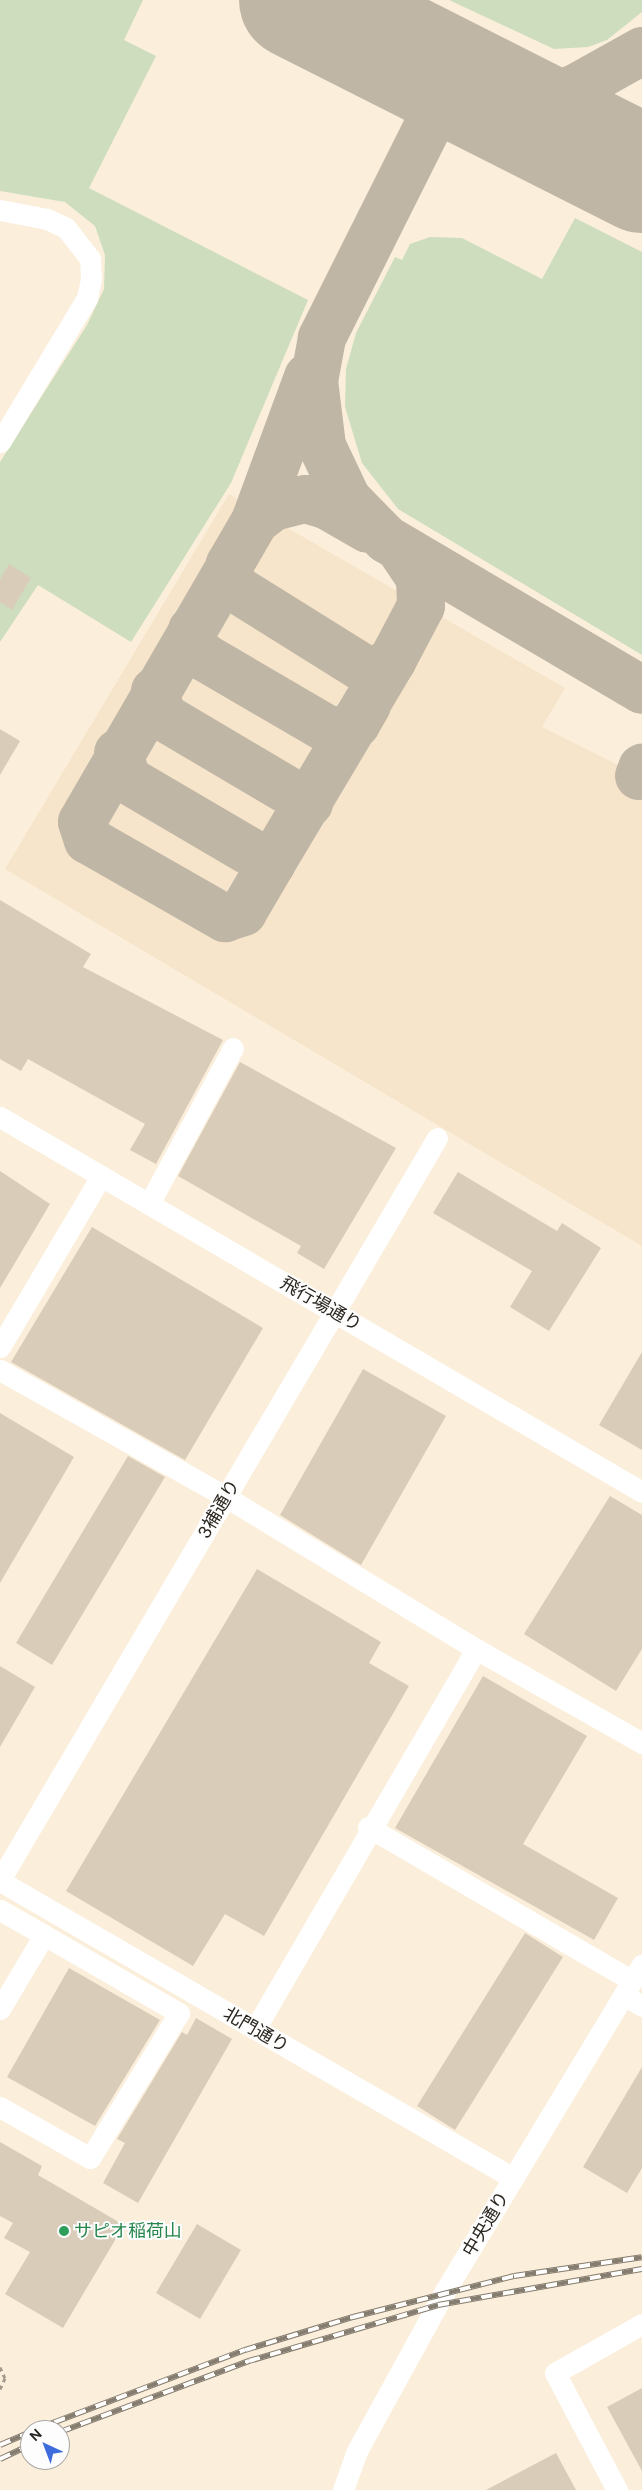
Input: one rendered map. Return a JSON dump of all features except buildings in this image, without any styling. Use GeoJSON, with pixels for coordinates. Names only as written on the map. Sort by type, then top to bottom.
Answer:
{"type":"FeatureCollection","features":[{"type":"Feature","properties":{"kind":"lane"},"geometry":{"type":"LineString","coordinates":[[0,210],[47,218],[66,228],[90,259],[91,279],[87,298],[0,442]]}},
{"type":"Feature","properties":{"kind":"lane"},"geometry":{"type":"LineString","coordinates":[[149,1204],[233,1048]]}},
{"type":"Feature","properties":{"kind":"lane","name":"飛行場通り"},"geometry":{"type":"LineString","coordinates":[[0,1117],[642,1492]]}},
{"type":"Feature","properties":{"kind":"lane","name":"3補通り"},"geometry":{"type":"LineString","coordinates":[[0,1881],[438,1138]]}},
{"type":"Feature","properties":{"kind":"lane"},"geometry":{"type":"LineString","coordinates":[[0,1347],[101,1176]]}},
{"type":"Feature","properties":{"kind":"lane"},"geometry":{"type":"LineString","coordinates":[[0,1370],[226,1497],[476,1649],[642,1743]]}},
{"type":"Feature","properties":{"kind":"lane"},"geometry":{"type":"LineString","coordinates":[[255,2029],[368,1827],[476,1649]]}},
{"type":"Feature","properties":{"kind":"lane"},"geometry":{"type":"LineString","coordinates":[[368,1827],[636,1987]]}},
{"type":"Feature","properties":{"kind":"lane","name":"北門通り"},"geometry":{"type":"LineString","coordinates":[[0,1881],[513,2178]]}},
{"type":"Feature","properties":{"kind":"lane"},"geometry":{"type":"LineString","coordinates":[[0,1910],[180,2012],[90,2158],[0,2107]]}},
{"type":"Feature","properties":{"kind":"lane"},"geometry":{"type":"LineString","coordinates":[[0,2009],[44,1936]]}},
{"type":"Feature","properties":{"kind":"lane","name":"中央通り"},"geometry":{"type":"LineString","coordinates":[[343,2490],[357,2451],[513,2178],[636,1987]]}},
{"type":"Feature","properties":{"kind":"lane"},"geometry":{"type":"LineString","coordinates":[[617,2490],[555,2373],[642,2324]]}},
{"type":"Feature","properties":{"kind":"path"},"geometry":{"type":"LineString","coordinates":[[0,2367],[5,2378],[0,2390]]}},
{"type":"Feature","properties":{"kind":"shaded area"},"geometry":{"type":"Polygon","coordinates":[[[229,494],[565,688],[542,727],[642,777],[642,1246],[5,869],[229,494]]]}},
{"type":"Feature","properties":{"kind":"green space"},"geometry":{"type":"Polygon","coordinates":[[[0,0],[143,0],[124,40],[156,56],[89,188],[308,300],[231,483],[131,642],[38,585],[0,642],[0,462],[87,325],[104,289],[105,255],[95,226],[65,202],[0,191],[0,0]]]}},
{"type":"Feature","properties":{"kind":"green space"},"geometry":{"type":"Polygon","coordinates":[[[449,0],[642,0],[642,12],[607,40],[588,47],[554,49],[449,0]]]}},
{"type":"Feature","properties":{"kind":"green space"},"geometry":{"type":"Polygon","coordinates":[[[575,218],[642,252],[642,655],[398,509],[362,463],[345,407],[346,369],[356,333],[395,257],[402,260],[410,244],[430,237],[462,238],[542,279],[575,218]]]}},
{"type":"Feature","properties":{"kind":"taxiway"},"geometry":{"type":"LineString","coordinates":[[501,103],[537,100],[574,89],[642,51]]}},
{"type":"Feature","properties":{"kind":"taxiway"},"geometry":{"type":"LineString","coordinates":[[452,78],[322,338],[314,381],[322,446],[347,499],[386,539],[642,690]]}},
{"type":"Feature","properties":{"kind":"taxiway"},"geometry":{"type":"LineString","coordinates":[[308,377],[255,521],[230,564],[230,585],[363,668],[378,670],[392,661],[421,606],[420,578],[401,550]]}},
{"type":"Feature","properties":{"kind":"taxiway"},"geometry":{"type":"LineString","coordinates":[[255,521],[273,507],[305,499],[326,505],[368,529]]}},
{"type":"Feature","properties":{"kind":"taxiway"},"geometry":{"type":"LineString","coordinates":[[228,570],[82,822],[88,840],[225,918],[243,912],[271,864]]}},
{"type":"Feature","properties":{"kind":"taxiway"},"geometry":{"type":"LineString","coordinates":[[192,630],[193,646],[204,657],[327,729],[337,732],[356,724],[367,705]]}},
{"type":"Feature","properties":{"kind":"taxiway"},"geometry":{"type":"LineString","coordinates":[[118,753],[128,780],[271,864],[392,661]]}},
{"type":"Feature","properties":{"kind":"taxiway"},"geometry":{"type":"LineString","coordinates":[[155,691],[162,716],[309,803]]}},
{"type":"Feature","properties":{"kind":"taxiway"},"geometry":{"type":"LineString","coordinates":[[639,776],[642,768]]}},
{"type":"Feature","properties":{"kind":"runway"},"geometry":{"type":"LineString","coordinates":[[298,0],[642,174]]}},
{"type":"Feature","properties":{"kind":"railway"},"geometry":{"type":"LineString","coordinates":[[60,2420],[245,2350],[353,2317],[514,2276],[642,2257]]}},
{"type":"Feature","properties":{"kind":"railway"},"geometry":{"type":"LineString","coordinates":[[70,2428],[249,2361],[438,2305],[642,2269]]}},
{"type":"Feature","properties":{"kind":"railway"},"geometry":{"type":"LineString","coordinates":[[0,2445],[20,2436]]}},
{"type":"Feature","properties":{"kind":"railway"},"geometry":{"type":"LineString","coordinates":[[0,2459],[20,2450]]}},
{"type":"Feature","properties":{"kind":"place","name":"サピオ稲荷山"},"geometry":{"type":"Point","coordinates":[64,2231]}}]}
